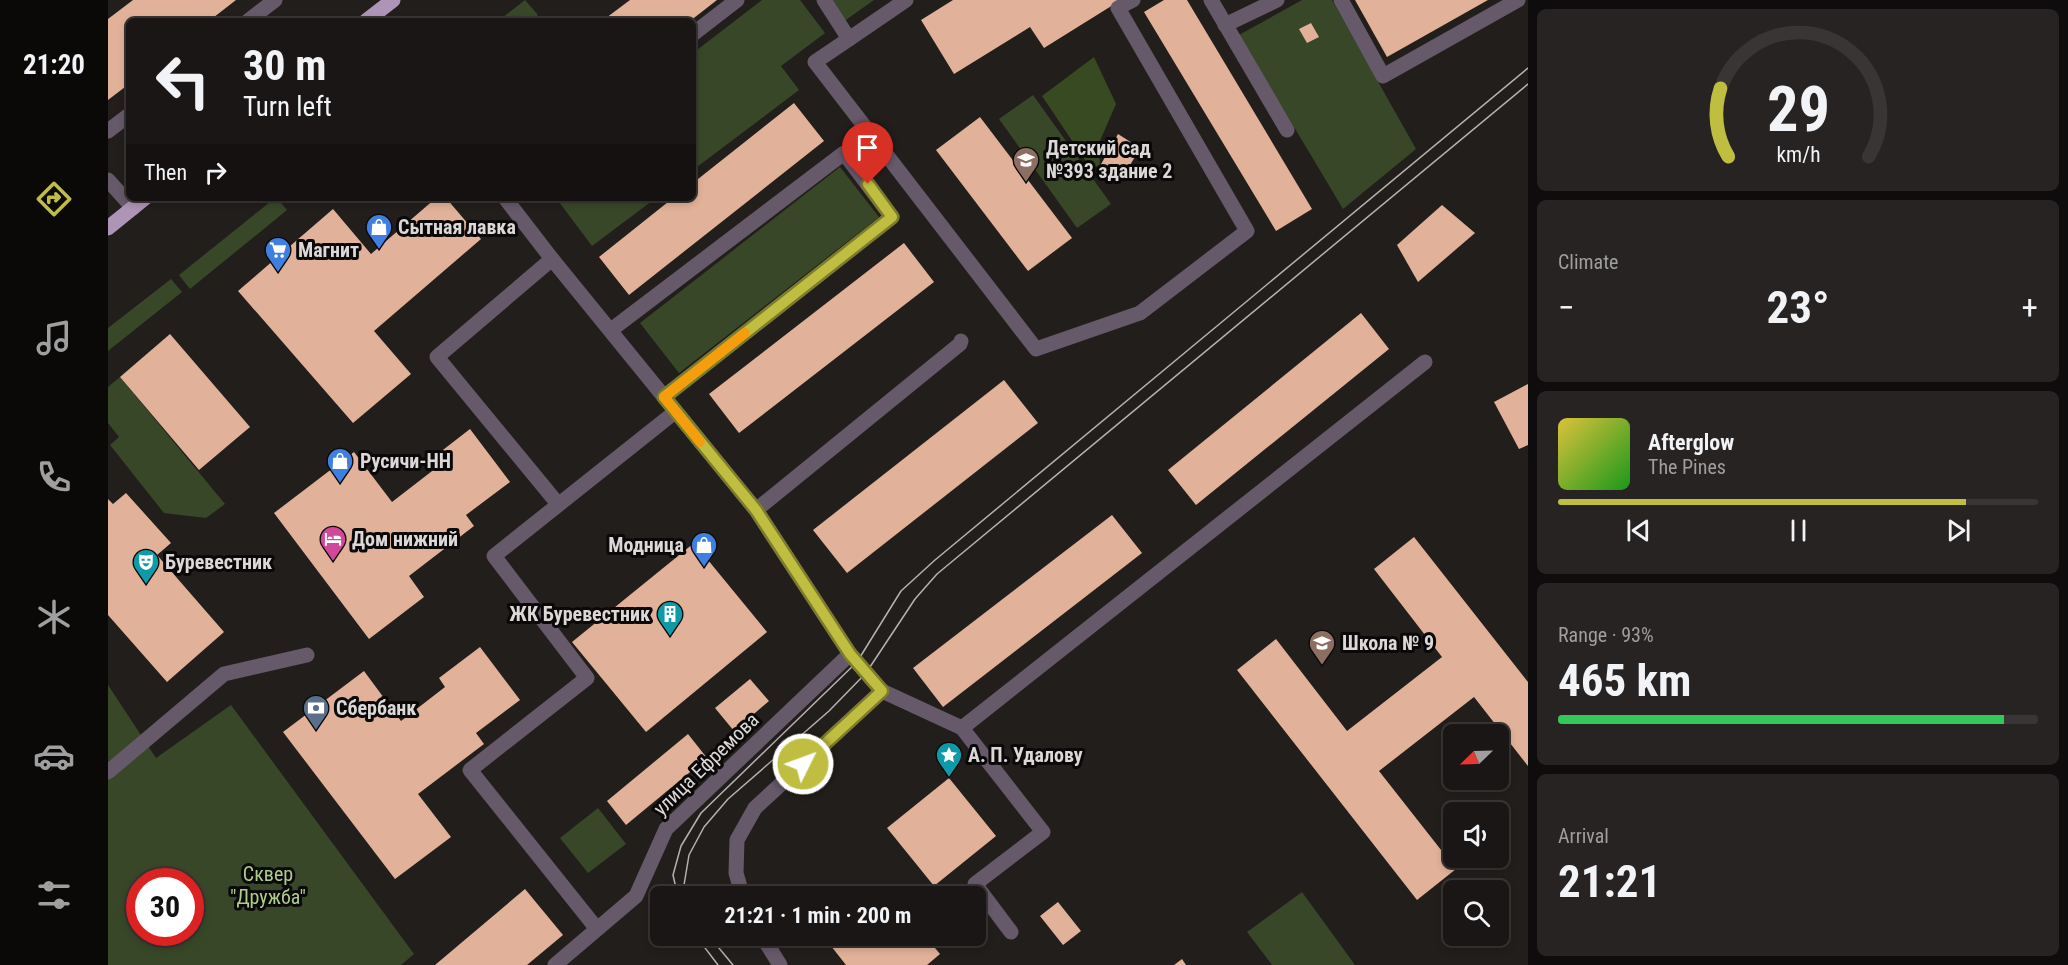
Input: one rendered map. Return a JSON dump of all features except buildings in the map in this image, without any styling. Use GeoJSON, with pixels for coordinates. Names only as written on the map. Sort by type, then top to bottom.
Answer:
{"type":"FeatureCollection","features":[{"type":"Feature","properties":{"kind":"main road"},"geometry":{"type":"LineString","coordinates":[[370,18],[393,0]]}},
{"type":"Feature","properties":{"kind":"main road"},"geometry":{"type":"LineString","coordinates":[[108,228],[139,203]]}},
{"type":"Feature","properties":{"kind":"street"},"geometry":{"type":"LineString","coordinates":[[252,18],[275,0]]}},
{"type":"Feature","properties":{"kind":"street"},"geometry":{"type":"LineString","coordinates":[[696,32],[737,0]]}},
{"type":"Feature","properties":{"kind":"street"},"geometry":{"type":"LineString","coordinates":[[824,0],[849,39]]}},
{"type":"Feature","properties":{"kind":"street"},"geometry":{"type":"LineString","coordinates":[[906,0],[815,62],[1036,348],[1140,313],[1247,231],[1118,8],[1133,0]]}},
{"type":"Feature","properties":{"kind":"street"},"geometry":{"type":"LineString","coordinates":[[1210,0],[1287,130]]}},
{"type":"Feature","properties":{"kind":"street"},"geometry":{"type":"LineString","coordinates":[[1225,25],[1277,0]]}},
{"type":"Feature","properties":{"kind":"street"},"geometry":{"type":"LineString","coordinates":[[1341,0],[1383,76],[1518,0]]}},
{"type":"Feature","properties":{"kind":"street"},"geometry":{"type":"LineString","coordinates":[[108,131],[126,117]]}},
{"type":"Feature","properties":{"kind":"street"},"geometry":{"type":"LineString","coordinates":[[611,330],[844,153],[892,217],[664,397]]}},
{"type":"Feature","properties":{"kind":"street"},"geometry":{"type":"LineString","coordinates":[[108,180],[126,193]]}},
{"type":"Feature","properties":{"kind":"street"},"geometry":{"type":"LineString","coordinates":[[507,201],[552,260],[756,510],[850,654],[882,691],[962,728],[1043,832],[975,884],[1011,932]]}},
{"type":"Feature","properties":{"kind":"street"},"geometry":{"type":"LineString","coordinates":[[552,260],[437,357],[558,504]]}},
{"type":"Feature","properties":{"kind":"street"},"geometry":{"type":"LineString","coordinates":[[756,510],[961,341]]}},
{"type":"Feature","properties":{"kind":"street"},"geometry":{"type":"LineString","coordinates":[[962,728],[1425,362]]}},
{"type":"Feature","properties":{"kind":"street"},"geometry":{"type":"LineString","coordinates":[[597,929],[470,770],[587,678],[494,556],[675,412]]}},
{"type":"Feature","properties":{"kind":"street","name":"улица Ефремова"},"geometry":{"type":"LineString","coordinates":[[555,965],[636,896],[666,829],[850,654]]}},
{"type":"Feature","properties":{"kind":"street"},"geometry":{"type":"LineString","coordinates":[[108,772],[224,674],[307,655]]}},
{"type":"Feature","properties":{"kind":"street"},"geometry":{"type":"LineString","coordinates":[[740,886],[736,873],[736,840],[755,808],[882,691]]}},
{"type":"Feature","properties":{"kind":"street"},"geometry":{"type":"LineString","coordinates":[[768,946],[780,965]]}},
{"type":"Feature","properties":{"kind":"green space"},"geometry":{"type":"Polygon","coordinates":[[[525,0],[538,15],[534,18],[502,18],[525,0]]]}},
{"type":"Feature","properties":{"kind":"green space"},"geometry":{"type":"Polygon","coordinates":[[[762,0],[800,0],[825,33],[781,66],[799,90],[696,168],[696,51],[762,0]]]}},
{"type":"Feature","properties":{"kind":"green space"},"geometry":{"type":"Polygon","coordinates":[[[828,0],[874,0],[843,22],[828,0]]]}},
{"type":"Feature","properties":{"kind":"green space"},"geometry":{"type":"Polygon","coordinates":[[[1302,0],[1332,0],[1416,149],[1343,209],[1239,35],[1302,0]]]}},
{"type":"Feature","properties":{"kind":"green space"},"geometry":{"type":"Polygon","coordinates":[[[1094,57],[1116,104],[1099,143],[1100,165],[1091,169],[1042,96],[1094,57]]]}},
{"type":"Feature","properties":{"kind":"green space"},"geometry":{"type":"Polygon","coordinates":[[[1033,95],[1111,204],[1077,228],[999,119],[1033,95]]]}},
{"type":"Feature","properties":{"kind":"green space"},"geometry":{"type":"Polygon","coordinates":[[[840,167],[879,217],[679,373],[640,323],[840,167]]]}},
{"type":"Feature","properties":{"kind":"green space"},"geometry":{"type":"Polygon","coordinates":[[[271,201],[280,201],[287,210],[190,289],[179,275],[271,201]]]}},
{"type":"Feature","properties":{"kind":"green space"},"geometry":{"type":"Polygon","coordinates":[[[558,201],[652,201],[592,246],[558,201]]]}},
{"type":"Feature","properties":{"kind":"green space"},"geometry":{"type":"Polygon","coordinates":[[[171,279],[182,292],[108,351],[108,328],[171,279]]]}},
{"type":"Feature","properties":{"kind":"green space"},"geometry":{"type":"Polygon","coordinates":[[[120,377],[225,504],[206,518],[164,513],[110,445],[119,437],[108,423],[108,387],[120,377]]]}},
{"type":"Feature","properties":{"kind":"green space","name":"Сквер \"Дружба\""},"geometry":{"type":"Polygon","coordinates":[[[108,685],[156,758],[231,705],[414,954],[401,965],[108,965],[108,685]]]}},
{"type":"Feature","properties":{"kind":"green space"},"geometry":{"type":"Polygon","coordinates":[[[598,808],[626,844],[588,873],[560,838],[598,808]]]}},
{"type":"Feature","properties":{"kind":"green space"},"geometry":{"type":"Polygon","coordinates":[[[1302,892],[1355,965],[1272,965],[1247,932],[1302,892]]]}},
{"type":"Feature","properties":{"kind":"tram line"},"geometry":{"type":"LineString","coordinates":[[676,886],[673,875],[681,846],[701,813],[857,662],[901,591],[935,560],[1528,68]]}},
{"type":"Feature","properties":{"kind":"tram line"},"geometry":{"type":"LineString","coordinates":[[684,886],[689,855],[704,827],[728,799],[829,711],[866,673],[915,599],[937,574],[1528,84]]}},
{"type":"Feature","properties":{"kind":"tram line"},"geometry":{"type":"LineString","coordinates":[[704,946],[718,965]]}},
{"type":"Feature","properties":{"kind":"tram line"},"geometry":{"type":"LineString","coordinates":[[717,946],[733,965]]}},
{"type":"Feature","properties":{"kind":"slow traffic"},"geometry":{"type":"LineString","coordinates":[[700,442],[664,397],[745,333]]}},
{"type":"Feature","properties":{"kind":"place","name":"Детский сад №393 здание 2"},"geometry":{"type":"Point","coordinates":[1026,183]}},
{"type":"Feature","properties":{"kind":"place","name":"Сытная лавка"},"geometry":{"type":"Point","coordinates":[379,250]}},
{"type":"Feature","properties":{"kind":"place","name":"Магнит"},"geometry":{"type":"Point","coordinates":[278,273]}},
{"type":"Feature","properties":{"kind":"place","name":"Русичи-НН"},"geometry":{"type":"Point","coordinates":[340,484]}},
{"type":"Feature","properties":{"kind":"place","name":"Дом нижний"},"geometry":{"type":"Point","coordinates":[333,562]}},
{"type":"Feature","properties":{"kind":"place","name":"Модница"},"geometry":{"type":"Point","coordinates":[704,568]}},
{"type":"Feature","properties":{"kind":"place","name":"Буревестник"},"geometry":{"type":"Point","coordinates":[146,585]}},
{"type":"Feature","properties":{"kind":"place","name":"ЖК Буревестник"},"geometry":{"type":"Point","coordinates":[670,637]}},
{"type":"Feature","properties":{"kind":"place","name":"Школа № 9"},"geometry":{"type":"Point","coordinates":[1322,666]}},
{"type":"Feature","properties":{"kind":"place","name":"Сбербанк"},"geometry":{"type":"Point","coordinates":[316,731]}},
{"type":"Feature","properties":{"kind":"place","name":"А. П. Удалову"},"geometry":{"type":"Point","coordinates":[949,778]}},
{"type":"Feature","properties":{"kind":"route"},"geometry":{"type":"LineString","coordinates":[[803,764],[882,691],[850,654],[756,510],[664,397],[892,217],[868,184]]}}]}
